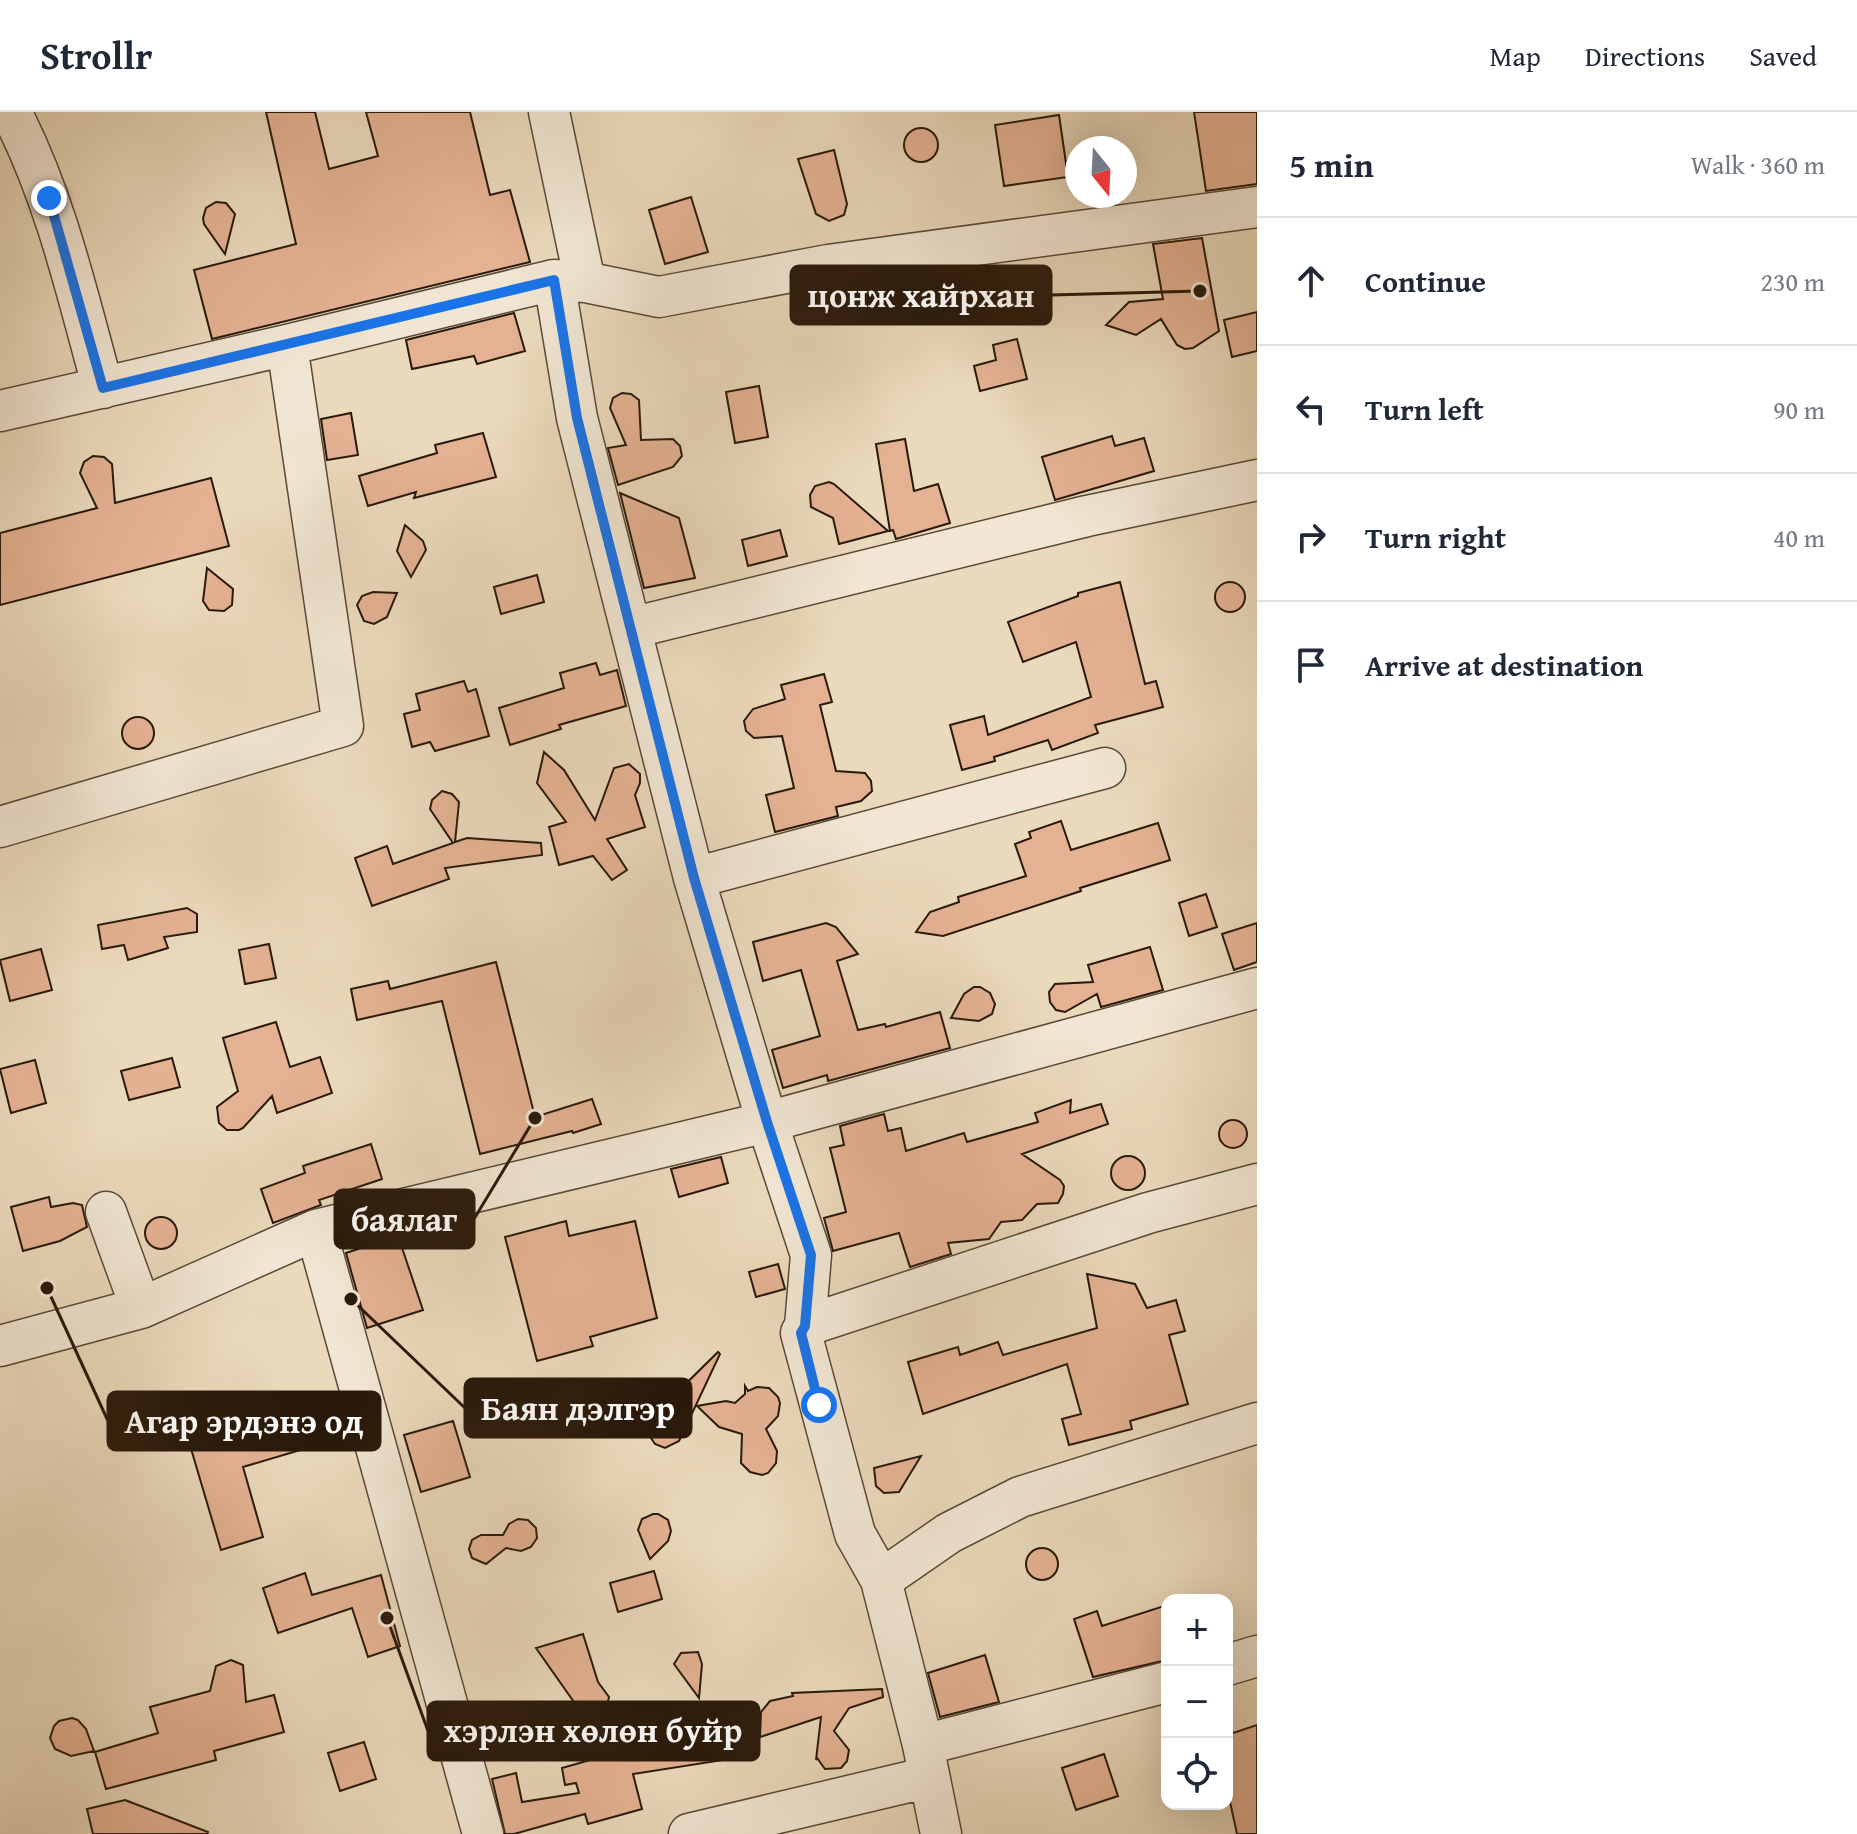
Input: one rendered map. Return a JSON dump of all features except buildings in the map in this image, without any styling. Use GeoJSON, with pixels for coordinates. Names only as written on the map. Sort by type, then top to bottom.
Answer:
{"type":"FeatureCollection","features":[{"type":"Feature","properties":{"kind":"street"},"geometry":{"type":"LineString","coordinates":[[11,112],[34,156],[49,198],[103,388]]}},
{"type":"Feature","properties":{"kind":"street"},"geometry":{"type":"LineString","coordinates":[[549,112],[570,281],[577,418],[694,878],[767,1122],[811,1255],[805,1326],[801,1333],[855,1534],[881,1580],[941,1834]]}},
{"type":"Feature","properties":{"kind":"street"},"geometry":{"type":"LineString","coordinates":[[0,411],[570,281],[659,297],[828,265],[1257,207]]}},
{"type":"Feature","properties":{"kind":"street"},"geometry":{"type":"LineString","coordinates":[[0,827],[343,726],[287,345]]}},
{"type":"Feature","properties":{"kind":"street"},"geometry":{"type":"LineString","coordinates":[[631,628],[1087,516],[1257,480]]}},
{"type":"Feature","properties":{"kind":"street"},"geometry":{"type":"LineString","coordinates":[[694,878],[1105,768]]}},
{"type":"Feature","properties":{"kind":"street"},"geometry":{"type":"LineString","coordinates":[[0,1346],[141,1308],[316,1230],[767,1122],[1257,988]]}},
{"type":"Feature","properties":{"kind":"street"},"geometry":{"type":"LineString","coordinates":[[805,1326],[1148,1213],[1257,1184]]}},
{"type":"Feature","properties":{"kind":"street"},"geometry":{"type":"LineString","coordinates":[[106,1212],[141,1308]]}},
{"type":"Feature","properties":{"kind":"street"},"geometry":{"type":"LineString","coordinates":[[316,1230],[483,1834]]}},
{"type":"Feature","properties":{"kind":"street"},"geometry":{"type":"LineString","coordinates":[[881,1580],[949,1533],[1020,1497],[1257,1423]]}},
{"type":"Feature","properties":{"kind":"street"},"geometry":{"type":"LineString","coordinates":[[1233,1663],[1257,1656]]}},
{"type":"Feature","properties":{"kind":"street"},"geometry":{"type":"LineString","coordinates":[[689,1834],[1161,1684]]}},
{"type":"Feature","properties":{"kind":"place","name":"цонж хайрхан"},"geometry":{"type":"Point","coordinates":[1200,291]}},
{"type":"Feature","properties":{"kind":"place","name":"баялаг"},"geometry":{"type":"Point","coordinates":[535,1118]}},
{"type":"Feature","properties":{"kind":"place","name":"Агар эрдэнэ од"},"geometry":{"type":"Point","coordinates":[47,1288]}},
{"type":"Feature","properties":{"kind":"place","name":"Баян дэлгэр"},"geometry":{"type":"Point","coordinates":[351,1299]}},
{"type":"Feature","properties":{"kind":"place","name":"хэрлэн хөлөн буйр"},"geometry":{"type":"Point","coordinates":[387,1618]}},
{"type":"Feature","properties":{"kind":"route"},"geometry":{"type":"LineString","coordinates":[[49,198],[103,388],[554,280],[577,418],[694,878],[767,1122],[811,1255],[805,1326],[801,1333],[819,1405]]}}]}
